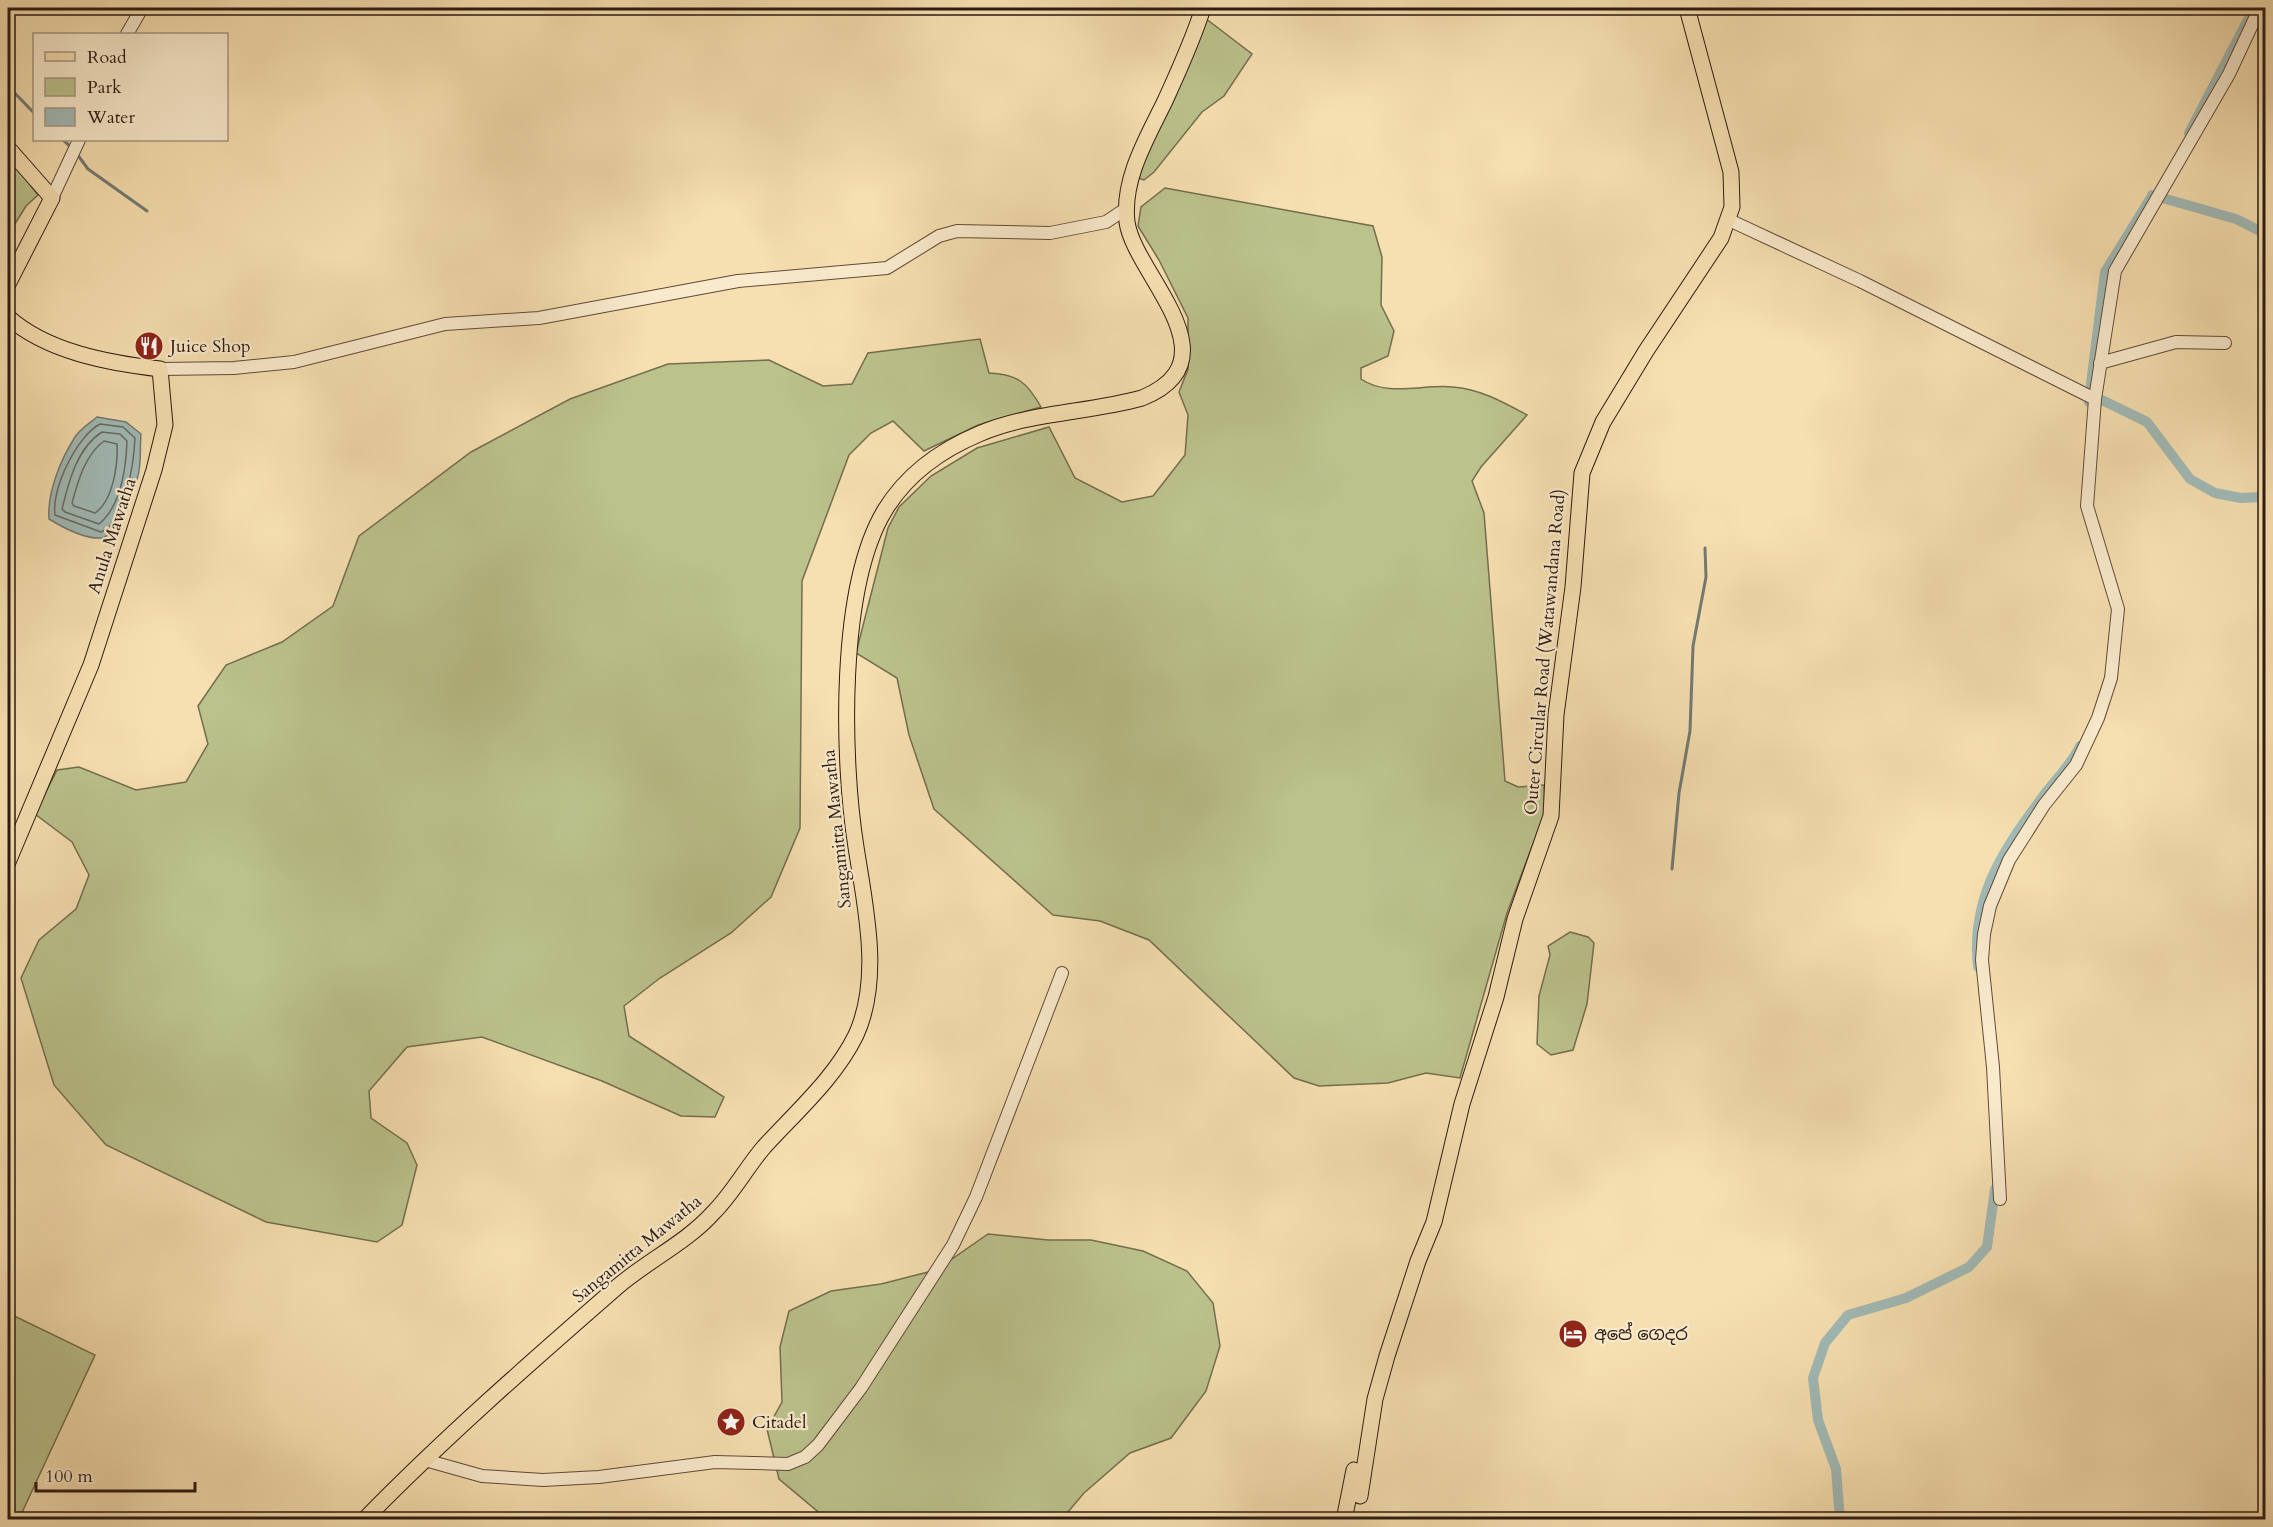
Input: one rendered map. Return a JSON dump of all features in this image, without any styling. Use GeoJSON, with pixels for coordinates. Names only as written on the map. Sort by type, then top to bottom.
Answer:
{"type":"FeatureCollection","features":[{"type":"Feature","properties":{"kind":"main road","name":"Sangamitta Mawatha"},"geometry":{"type":"LineString","coordinates":[[364,1520],[425,1460],[619,1285],[713,1214],[761,1151],[835,1068],[851,1043],[867,999],[868,931],[847,771],[849,659],[854,613],[870,545],[884,513],[900,489],[918,470],[939,454],[975,436],[1020,420],[1142,398],[1159,389],[1172,375],[1181,353],[1179,331],[1171,306],[1131,238],[1127,208],[1129,185],[1137,161],[1174,81],[1203,8]]}},
{"type":"Feature","properties":{"kind":"main road","name":"Outer Circular Road (Watawandana Road)"},"geometry":{"type":"LineString","coordinates":[[1344,1520],[1354,1470],[1360,1496],[1375,1399],[1383,1367],[1400,1313],[1434,1222],[1462,1104],[1496,998],[1515,919],[1548,828],[1553,802],[1559,685],[1573,587],[1582,473],[1603,422],[1646,351],[1715,249],[1729,220],[1733,194],[1731,172],[1687,8]]}},
{"type":"Feature","properties":{"kind":"main road"},"geometry":{"type":"LineString","coordinates":[[8,148],[52,198],[8,284]]}},
{"type":"Feature","properties":{"kind":"main road"},"geometry":{"type":"LineString","coordinates":[[8,317],[34,333],[80,353],[160,369]]}},
{"type":"Feature","properties":{"kind":"main road","name":"Anula Mawatha"},"geometry":{"type":"LineString","coordinates":[[8,862],[90,664],[154,470],[165,426],[160,369]]}},
{"type":"Feature","properties":{"kind":"street"},"geometry":{"type":"LineString","coordinates":[[128,33],[142,8]]}},
{"type":"Feature","properties":{"kind":"street"},"geometry":{"type":"LineString","coordinates":[[2000,1199],[1993,1067],[1982,960],[1984,934],[1990,906],[2008,860],[2044,805],[2076,765],[2098,718],[2111,678],[2118,609],[2087,506],[2095,399],[2115,271],[2229,75],[2257,14],[2256,8]]}},
{"type":"Feature","properties":{"kind":"street"},"geometry":{"type":"LineString","coordinates":[[52,198],[79,141]]}},
{"type":"Feature","properties":{"kind":"street"},"geometry":{"type":"LineString","coordinates":[[160,369],[234,368],[294,362],[445,324],[539,318],[738,280],[887,268],[939,236],[957,231],[1059,232],[1106,222],[1127,208]]}},
{"type":"Feature","properties":{"kind":"street"},"geometry":{"type":"LineString","coordinates":[[1729,220],[1860,281],[2095,399]]}},
{"type":"Feature","properties":{"kind":"street"},"geometry":{"type":"LineString","coordinates":[[2100,363],[2176,342],[2225,343]]}},
{"type":"Feature","properties":{"kind":"street"},"geometry":{"type":"LineString","coordinates":[[425,1460],[482,1476],[543,1480],[599,1476],[715,1462],[788,1464],[805,1456],[818,1445],[861,1388],[953,1245],[976,1197],[1062,973]]}},
{"type":"Feature","properties":{"kind":"green space"},"geometry":{"type":"Polygon","coordinates":[[[1205,18],[1252,54],[1224,96],[1202,112],[1154,172],[1144,180],[1138,178],[1143,155],[1205,18]]]}},
{"type":"Feature","properties":{"kind":"green space"},"geometry":{"type":"Polygon","coordinates":[[[8,157],[38,195],[26,206],[8,235],[8,157]]]}},
{"type":"Feature","properties":{"kind":"green space"},"geometry":{"type":"Polygon","coordinates":[[[1165,188],[1373,226],[1382,257],[1381,305],[1394,331],[1388,356],[1361,368],[1361,379],[1371,384],[1394,389],[1442,387],[1473,390],[1527,415],[1481,467],[1472,481],[1484,513],[1505,781],[1518,787],[1544,785],[1545,812],[1507,913],[1460,1078],[1426,1073],[1388,1083],[1319,1086],[1294,1078],[1149,940],[1100,921],[1053,915],[934,809],[909,735],[897,678],[856,653],[888,528],[899,507],[931,476],[977,448],[1049,427],[1075,478],[1122,502],[1153,496],[1185,455],[1188,415],[1179,392],[1188,369],[1188,318],[1159,260],[1138,226],[1141,207],[1165,188]]]}},
{"type":"Feature","properties":{"kind":"green space"},"geometry":{"type":"Polygon","coordinates":[[[980,339],[989,373],[1007,375],[1020,381],[1031,391],[1041,407],[978,425],[924,451],[893,421],[871,433],[849,455],[802,581],[800,828],[771,897],[731,933],[660,978],[624,1006],[629,1036],[724,1097],[715,1117],[681,1116],[602,1081],[482,1037],[407,1047],[369,1091],[371,1118],[407,1143],[417,1165],[402,1225],[377,1242],[266,1222],[106,1145],[54,1085],[21,978],[39,940],[76,909],[89,875],[72,842],[35,814],[57,770],[79,767],[136,790],[186,782],[208,744],[198,706],[226,665],[282,642],[333,606],[359,536],[471,452],[570,399],[668,364],[769,360],[823,386],[852,384],[868,353],[980,339]]]}},
{"type":"Feature","properties":{"kind":"green space"},"geometry":{"type":"Polygon","coordinates":[[[1570,932],[1588,937],[1594,943],[1587,1004],[1573,1050],[1551,1055],[1537,1044],[1539,996],[1550,955],[1548,946],[1570,932]]]}},
{"type":"Feature","properties":{"kind":"green space"},"geometry":{"type":"Polygon","coordinates":[[[988,1234],[1048,1240],[1091,1240],[1143,1251],[1187,1271],[1213,1303],[1220,1346],[1206,1391],[1171,1438],[1130,1453],[1084,1493],[1062,1519],[835,1519],[822,1515],[779,1479],[767,1429],[782,1402],[780,1347],[789,1311],[831,1291],[881,1284],[936,1270],[988,1234]]]}},
{"type":"Feature","properties":{"kind":"green space"},"geometry":{"type":"Polygon","coordinates":[[[8,1313],[95,1355],[19,1519],[8,1519],[8,1313]]]}},
{"type":"Feature","properties":{"kind":"water"},"geometry":{"type":"Polygon","coordinates":[[[97,417],[126,422],[141,434],[139,471],[130,498],[120,520],[107,535],[101,538],[81,535],[49,519],[50,498],[65,455],[77,434],[97,417]]]}},
{"type":"Feature","properties":{"kind":"waterway"},"geometry":{"type":"LineString","coordinates":[[2189,133],[2254,8]]}},
{"type":"Feature","properties":{"kind":"waterway"},"geometry":{"type":"LineString","coordinates":[[8,86],[33,112]]}},
{"type":"Feature","properties":{"kind":"waterway"},"geometry":{"type":"LineString","coordinates":[[64,141],[71,147]]}},
{"type":"Feature","properties":{"kind":"waterway"},"geometry":{"type":"LineString","coordinates":[[77,154],[88,169],[147,211]]}},
{"type":"Feature","properties":{"kind":"waterway"},"geometry":{"type":"LineString","coordinates":[[2152,195],[2236,219],[2266,234]]}},
{"type":"Feature","properties":{"kind":"waterway"},"geometry":{"type":"LineString","coordinates":[[2089,400],[2105,272],[2152,196]]}},
{"type":"Feature","properties":{"kind":"waterway"},"geometry":{"type":"LineString","coordinates":[[2089,402],[2102,400],[2147,422],[2190,479],[2215,493],[2241,498],[2261,497],[2266,494]]}},
{"type":"Feature","properties":{"kind":"waterway"},"geometry":{"type":"LineString","coordinates":[[1672,869],[1679,793],[1690,731],[1693,646],[1706,577],[1705,548]]}},
{"type":"Feature","properties":{"kind":"waterway"},"geometry":{"type":"LineString","coordinates":[[1978,967],[1977,941],[1980,917],[1994,873],[2018,832],[2080,746]]}},
{"type":"Feature","properties":{"kind":"waterway"},"geometry":{"type":"LineString","coordinates":[[1840,1520],[1836,1469],[1818,1420],[1813,1378],[1825,1343],[1848,1315],[1906,1298],[1969,1267],[1987,1247],[1995,1189]]}},
{"type":"Feature","properties":{"kind":"place","name":"Juice Shop"},"geometry":{"type":"Point","coordinates":[149,346]}},
{"type":"Feature","properties":{"kind":"place","name":"අපේ ගෙදර"},"geometry":{"type":"Point","coordinates":[1573,1334]}},
{"type":"Feature","properties":{"kind":"place","name":"Citadel"},"geometry":{"type":"Point","coordinates":[731,1422]}}]}
